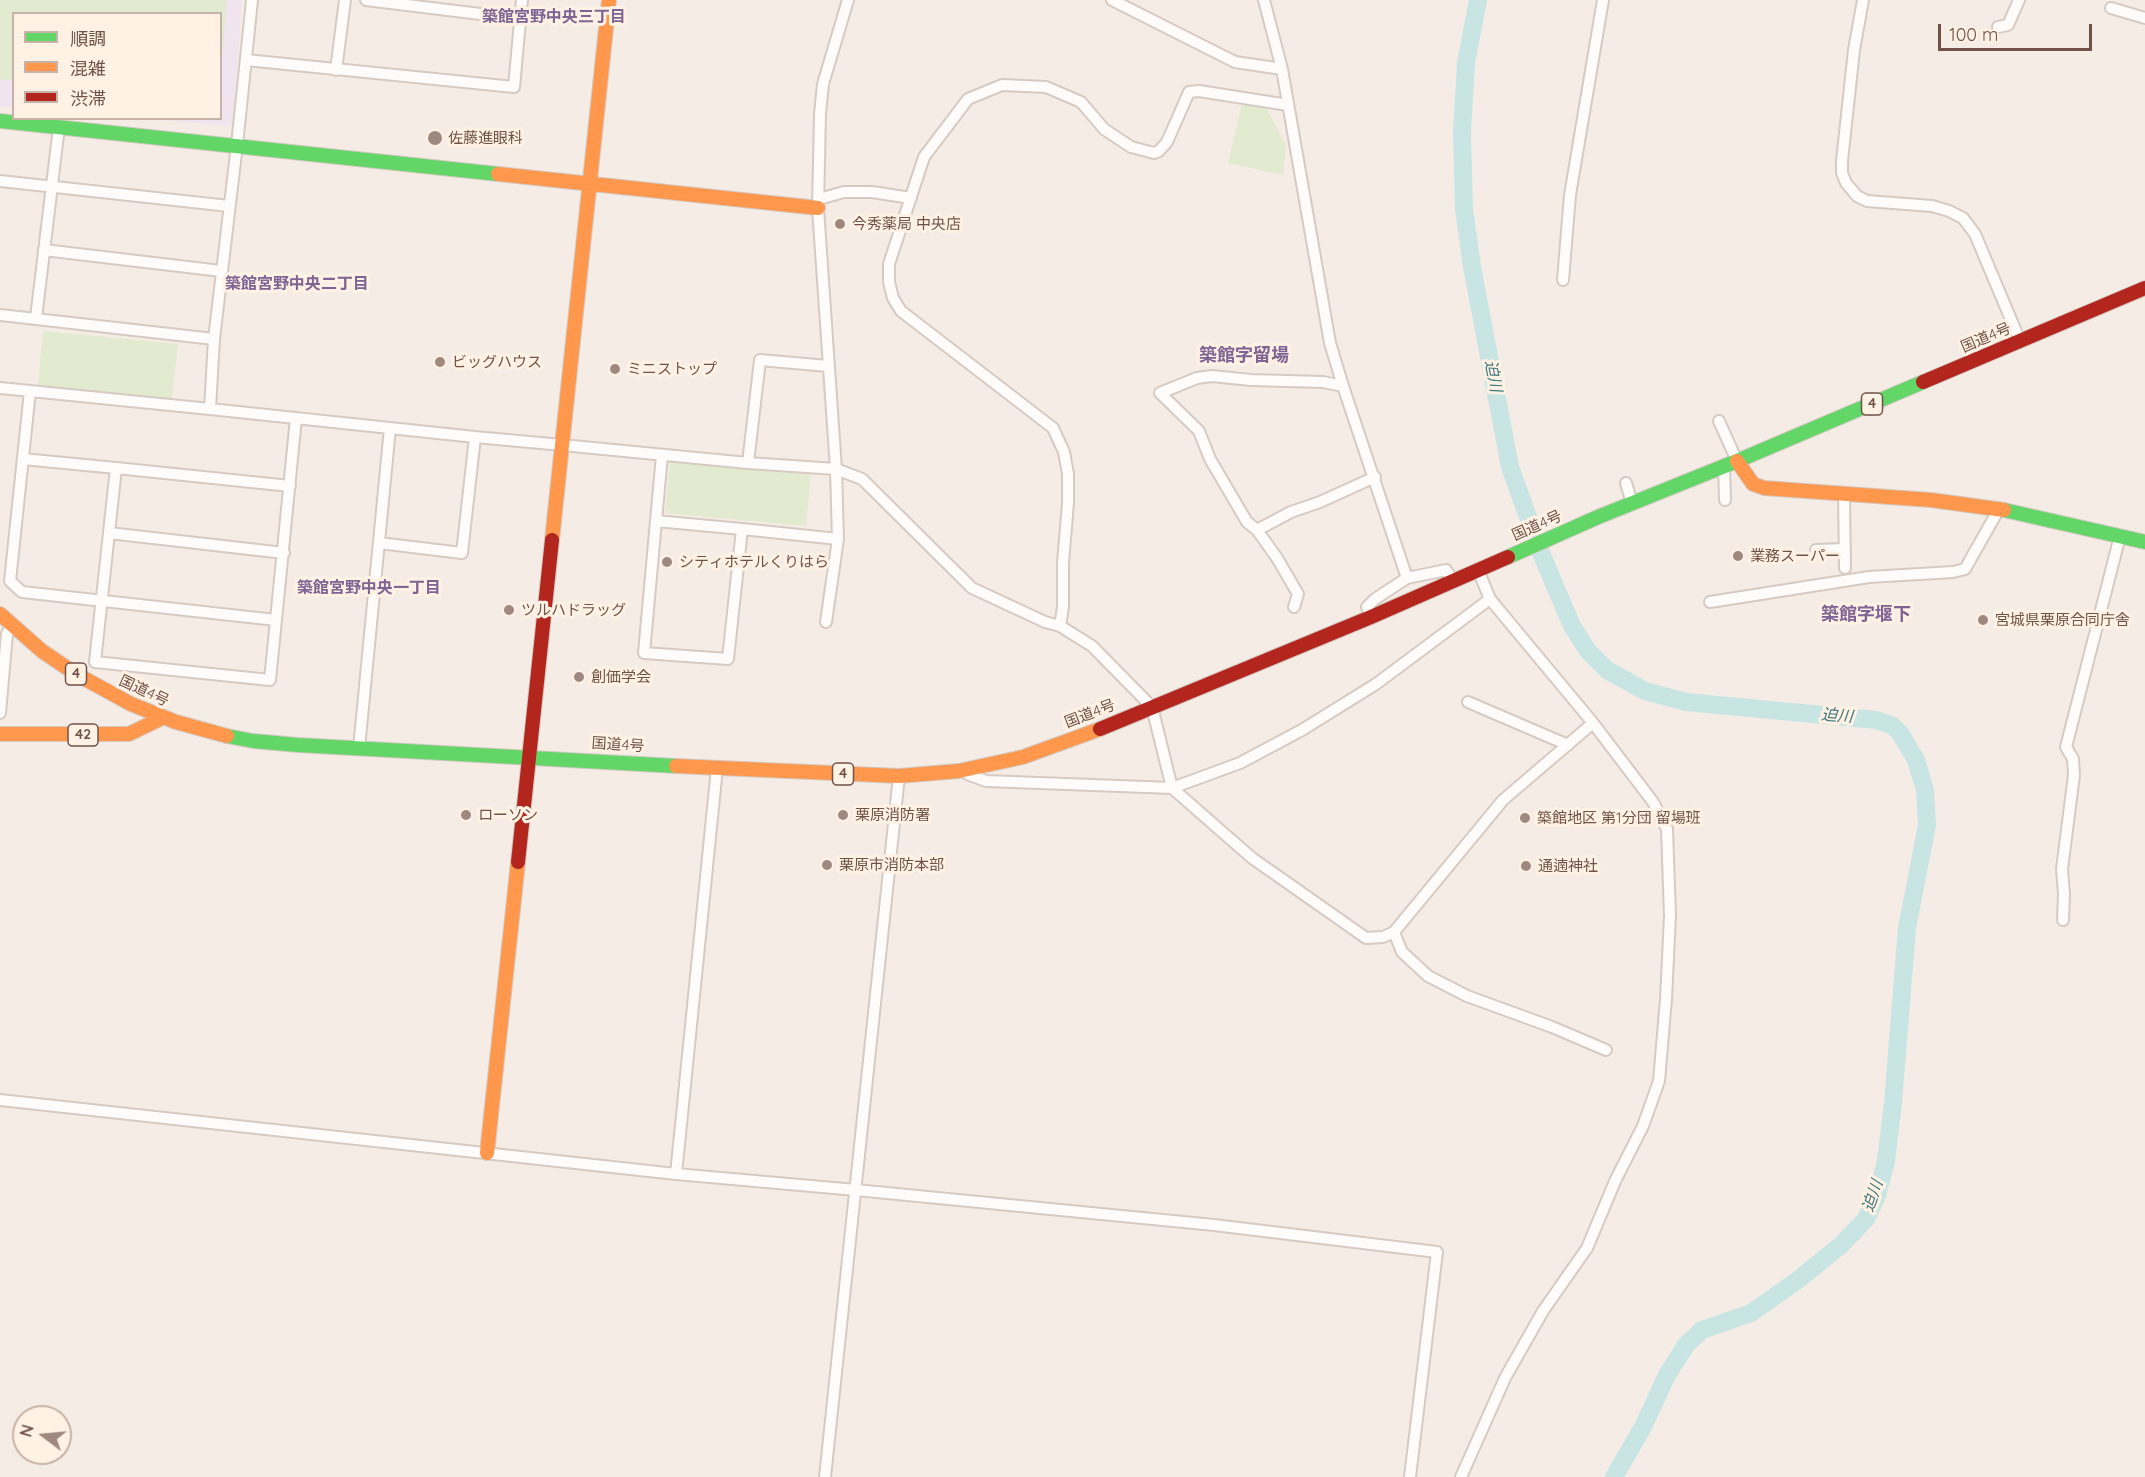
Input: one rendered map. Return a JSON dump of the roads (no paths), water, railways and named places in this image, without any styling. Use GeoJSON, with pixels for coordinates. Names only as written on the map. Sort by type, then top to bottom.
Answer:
{"type":"FeatureCollection","features":[{"type":"Feature","properties":{"kind":"main road"},"geometry":{"type":"LineString","coordinates":[[487,1153],[609,0]]}},
{"type":"Feature","properties":{"kind":"main road"},"geometry":{"type":"LineString","coordinates":[[0,121],[590,184],[818,204]]}},
{"type":"Feature","properties":{"kind":"main road","name":"国道4号"},"geometry":{"type":"LineString","coordinates":[[0,614],[42,651],[76,674],[131,704],[162,718],[212,733],[253,741],[717,768],[899,776],[958,771],[1023,757],[1152,707],[1371,617],[1599,517],[2145,288]]}},
{"type":"Feature","properties":{"kind":"main road"},"geometry":{"type":"LineString","coordinates":[[1730,463],[1753,484],[1764,488],[1931,501],[2000,509],[2145,542]]}},
{"type":"Feature","properties":{"kind":"main road","name":"42"},"geometry":{"type":"LineString","coordinates":[[0,734],[129,734],[162,718]]}},
{"type":"Feature","properties":{"kind":"street"},"geometry":{"type":"LineString","coordinates":[[210,409],[214,339],[252,0]]}},
{"type":"Feature","properties":{"kind":"street"},"geometry":{"type":"LineString","coordinates":[[336,70],[345,0]]}},
{"type":"Feature","properties":{"kind":"street"},"geometry":{"type":"LineString","coordinates":[[366,0],[521,19]]}},
{"type":"Feature","properties":{"kind":"street"},"geometry":{"type":"LineString","coordinates":[[246,60],[514,87],[522,0]]}},
{"type":"Feature","properties":{"kind":"street"},"geometry":{"type":"LineString","coordinates":[[826,622],[837,539],[836,469],[818,204],[820,114],[823,84],[848,0]]}},
{"type":"Feature","properties":{"kind":"street"},"geometry":{"type":"LineString","coordinates":[[1112,0],[1235,62],[1282,69]]}},
{"type":"Feature","properties":{"kind":"street"},"geometry":{"type":"LineString","coordinates":[[1264,0],[1282,69],[1330,343],[1407,578]]}},
{"type":"Feature","properties":{"kind":"street"},"geometry":{"type":"LineString","coordinates":[[1563,280],[1570,195],[1603,0]]}},
{"type":"Feature","properties":{"kind":"street"},"geometry":{"type":"LineString","coordinates":[[1863,0],[1854,50],[1843,153],[1842,173],[1846,183],[1857,196],[1867,201],[1932,206],[1963,218],[1975,234],[2020,341]]}},
{"type":"Feature","properties":{"kind":"street"},"geometry":{"type":"LineString","coordinates":[[1998,27],[2008,25],[2019,0]]}},
{"type":"Feature","properties":{"kind":"street"},"geometry":{"type":"LineString","coordinates":[[2111,8],[2145,18]]}},
{"type":"Feature","properties":{"kind":"street"},"geometry":{"type":"LineString","coordinates":[[1060,626],[1068,474],[1064,452],[1053,428],[901,311],[891,290],[889,264],[924,157],[968,99],[1002,85],[1046,87],[1082,102],[1104,129],[1131,147],[1154,153],[1167,142],[1189,92],[1199,91],[1288,105]]}},
{"type":"Feature","properties":{"kind":"street"},"geometry":{"type":"LineString","coordinates":[[36,318],[59,127]]}},
{"type":"Feature","properties":{"kind":"street"},"geometry":{"type":"LineString","coordinates":[[0,181],[229,206]]}},
{"type":"Feature","properties":{"kind":"street"},"geometry":{"type":"LineString","coordinates":[[818,204],[844,192],[872,192],[911,198]]}},
{"type":"Feature","properties":{"kind":"street"},"geometry":{"type":"LineString","coordinates":[[44,250],[221,271]]}},
{"type":"Feature","properties":{"kind":"street"},"geometry":{"type":"LineString","coordinates":[[0,315],[214,339]]}},
{"type":"Feature","properties":{"kind":"street"},"geometry":{"type":"LineString","coordinates":[[748,463],[760,360],[828,366]]}},
{"type":"Feature","properties":{"kind":"street"},"geometry":{"type":"LineString","coordinates":[[1294,607],[1298,594],[1277,558],[1257,530],[1247,522],[1210,459],[1199,431],[1160,393],[1197,378],[1212,376],[1251,380],[1323,382],[1343,386]]}},
{"type":"Feature","properties":{"kind":"street"},"geometry":{"type":"LineString","coordinates":[[0,388],[475,437],[836,469],[862,479],[972,588],[1045,622],[1060,626],[1092,646],[1152,707],[1173,788],[1252,858],[1366,938],[1383,937],[1394,932],[1503,800],[1593,723]]}},
{"type":"Feature","properties":{"kind":"street"},"geometry":{"type":"LineString","coordinates":[[30,391],[10,581],[22,592],[276,620]]}},
{"type":"Feature","properties":{"kind":"street"},"geometry":{"type":"LineString","coordinates":[[116,468],[95,662],[270,680],[296,418]]}},
{"type":"Feature","properties":{"kind":"street"},"geometry":{"type":"LineString","coordinates":[[1719,421],[1730,463],[1725,500]]}},
{"type":"Feature","properties":{"kind":"street"},"geometry":{"type":"LineString","coordinates":[[359,748],[390,428]]}},
{"type":"Feature","properties":{"kind":"street"},"geometry":{"type":"LineString","coordinates":[[380,543],[462,553],[475,437]]}},
{"type":"Feature","properties":{"kind":"street"},"geometry":{"type":"LineString","coordinates":[[662,455],[645,652],[728,659],[742,529]]}},
{"type":"Feature","properties":{"kind":"street"},"geometry":{"type":"LineString","coordinates":[[23,459],[290,486]]}},
{"type":"Feature","properties":{"kind":"street"},"geometry":{"type":"LineString","coordinates":[[1257,530],[1291,512],[1320,502],[1375,477]]}},
{"type":"Feature","properties":{"kind":"street"},"geometry":{"type":"LineString","coordinates":[[1626,483],[1632,503]]}},
{"type":"Feature","properties":{"kind":"street"},"geometry":{"type":"LineString","coordinates":[[1844,494],[1845,568]]}},
{"type":"Feature","properties":{"kind":"street"},"geometry":{"type":"LineString","coordinates":[[1710,602],[1869,577],[1953,572],[1965,569],[2000,509]]}},
{"type":"Feature","properties":{"kind":"street"},"geometry":{"type":"LineString","coordinates":[[656,521],[837,539]]}},
{"type":"Feature","properties":{"kind":"street"},"geometry":{"type":"LineString","coordinates":[[109,533],[284,553]]}},
{"type":"Feature","properties":{"kind":"street"},"geometry":{"type":"LineString","coordinates":[[2063,920],[2062,869],[2074,775],[2073,759],[2066,747],[2120,536]]}},
{"type":"Feature","properties":{"kind":"street"},"geometry":{"type":"LineString","coordinates":[[1816,549],[1845,549]]}},
{"type":"Feature","properties":{"kind":"street"},"geometry":{"type":"LineString","coordinates":[[1461,1477],[1505,1378],[1543,1311],[1587,1248],[1616,1179],[1643,1126],[1659,1081],[1670,916],[1667,829],[1653,802],[1593,723],[1490,599],[1483,568]]}},
{"type":"Feature","properties":{"kind":"street"},"geometry":{"type":"LineString","coordinates":[[1371,617],[1367,607],[1374,599],[1407,578],[1446,570],[1453,581]]}},
{"type":"Feature","properties":{"kind":"street"},"geometry":{"type":"LineString","coordinates":[[958,771],[986,781],[1173,788],[1240,763],[1302,730],[1376,684],[1490,599]]}},
{"type":"Feature","properties":{"kind":"street"},"geometry":{"type":"LineString","coordinates":[[0,713],[8,634],[12,625]]}},
{"type":"Feature","properties":{"kind":"street"},"geometry":{"type":"LineString","coordinates":[[1468,702],[1568,745]]}},
{"type":"Feature","properties":{"kind":"street"},"geometry":{"type":"LineString","coordinates":[[676,1174],[717,768]]}},
{"type":"Feature","properties":{"kind":"street"},"geometry":{"type":"LineString","coordinates":[[825,1477],[899,776]]}},
{"type":"Feature","properties":{"kind":"street"},"geometry":{"type":"LineString","coordinates":[[1394,932],[1402,952],[1428,976],[1467,996],[1552,1027],[1606,1050]]}},
{"type":"Feature","properties":{"kind":"street"},"geometry":{"type":"LineString","coordinates":[[0,1100],[676,1174],[1226,1227],[1437,1252],[1410,1477]]}},
{"type":"Feature","properties":{"kind":"waterway","name":"迫川"},"geometry":{"type":"LineString","coordinates":[[1478,0],[1466,63],[1462,132],[1464,209],[1472,267],[1510,467],[1541,553],[1572,626],[1588,651],[1607,670],[1645,691],[1686,702],[1876,720],[1893,726],[1900,733],[1916,760],[1925,790],[1927,825],[1907,928],[1893,1103],[1886,1161],[1877,1196],[1866,1219],[1841,1245],[1798,1280],[1751,1313],[1702,1330],[1686,1345],[1667,1375],[1643,1427],[1614,1477]]}},
{"type":"Feature","properties":{"kind":"place","name":"佐藤進眼科"},"geometry":{"type":"Point","coordinates":[435,138]}},
{"type":"Feature","properties":{"kind":"place","name":"今秀薬局 中央店"},"geometry":{"type":"Point","coordinates":[840,224]}},
{"type":"Feature","properties":{"kind":"place","name":"ビッグハウス"},"geometry":{"type":"Point","coordinates":[440,362]}},
{"type":"Feature","properties":{"kind":"place","name":"ミニストップ"},"geometry":{"type":"Point","coordinates":[615,369]}},
{"type":"Feature","properties":{"kind":"place","name":"業務スーパー"},"geometry":{"type":"Point","coordinates":[1738,556]}},
{"type":"Feature","properties":{"kind":"place","name":"シティホテルくりはら"},"geometry":{"type":"Point","coordinates":[667,562]}},
{"type":"Feature","properties":{"kind":"place","name":"ツルハドラッグ"},"geometry":{"type":"Point","coordinates":[509,610]}},
{"type":"Feature","properties":{"kind":"place","name":"宮城県栗原合同庁舎"},"geometry":{"type":"Point","coordinates":[1983,620]}},
{"type":"Feature","properties":{"kind":"place","name":"創価学会"},"geometry":{"type":"Point","coordinates":[579,677]}},
{"type":"Feature","properties":{"kind":"place","name":"ローソン"},"geometry":{"type":"Point","coordinates":[466,815]}},
{"type":"Feature","properties":{"kind":"place","name":"栗原消防署"},"geometry":{"type":"Point","coordinates":[843,815]}},
{"type":"Feature","properties":{"kind":"place","name":"築館地区 第1分団 留場班"},"geometry":{"type":"Point","coordinates":[1525,818]}},
{"type":"Feature","properties":{"kind":"place","name":"栗原市消防本部"},"geometry":{"type":"Point","coordinates":[827,865]}},
{"type":"Feature","properties":{"kind":"place","name":"通遖神社"},"geometry":{"type":"Point","coordinates":[1526,866]}},
{"type":"Feature","properties":{"kind":"district","name":"築館宮野中央三丁目"},"geometry":{"type":"Point","coordinates":[554,17]}},
{"type":"Feature","properties":{"kind":"district","name":"築館宮野中央二丁目"},"geometry":{"type":"Point","coordinates":[297,284]}},
{"type":"Feature","properties":{"kind":"district","name":"築館字留場"},"geometry":{"type":"Point","coordinates":[1244,356]}},
{"type":"Feature","properties":{"kind":"district","name":"築館宮野中央一丁目"},"geometry":{"type":"Point","coordinates":[369,588]}},
{"type":"Feature","properties":{"kind":"district","name":"築館字堰下"},"geometry":{"type":"Point","coordinates":[1866,615]}}]}
